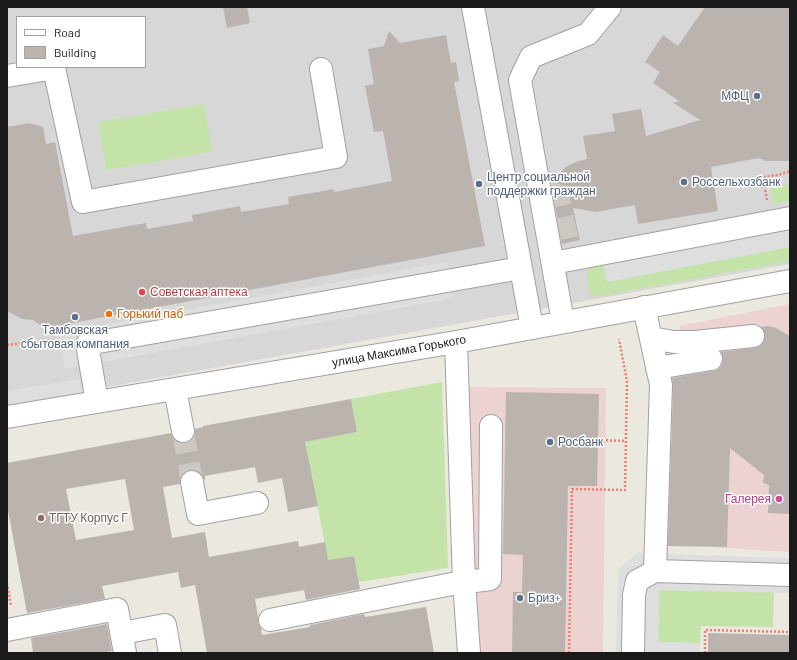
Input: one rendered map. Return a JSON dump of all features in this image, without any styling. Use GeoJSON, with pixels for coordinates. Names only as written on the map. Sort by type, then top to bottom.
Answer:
{"type":"FeatureCollection","features":[{"type":"Feature","properties":{"kind":"street"},"geometry":{"type":"LineString","coordinates":[[473,7],[532,328]]}},
{"type":"Feature","properties":{"kind":"street"},"geometry":{"type":"LineString","coordinates":[[563,322],[564,255],[520,80],[531,57],[588,34],[610,7]]}},
{"type":"Feature","properties":{"kind":"street"},"geometry":{"type":"LineString","coordinates":[[7,76],[54,68],[83,202],[336,158],[321,69]]}},
{"type":"Feature","properties":{"kind":"street"},"geometry":{"type":"LineString","coordinates":[[564,255],[790,218]]}},
{"type":"Feature","properties":{"kind":"street"},"geometry":{"type":"LineString","coordinates":[[97,402],[87,344],[521,268]]}},
{"type":"Feature","properties":{"kind":"street","name":"улица Максима Горького"},"geometry":{"type":"LineString","coordinates":[[7,417],[456,342],[790,281]]}},
{"type":"Feature","properties":{"kind":"street"},"geometry":{"type":"LineString","coordinates":[[644,307],[661,385],[655,571]]}},
{"type":"Feature","properties":{"kind":"street"},"geometry":{"type":"LineString","coordinates":[[651,338],[674,342],[695,342],[753,336]]}},
{"type":"Feature","properties":{"kind":"street"},"geometry":{"type":"LineString","coordinates":[[456,342],[464,582],[469,653]]}},
{"type":"Feature","properties":{"kind":"street"},"geometry":{"type":"LineString","coordinates":[[657,368],[711,358]]}},
{"type":"Feature","properties":{"kind":"street"},"geometry":{"type":"LineString","coordinates":[[175,389],[183,431]]}},
{"type":"Feature","properties":{"kind":"street"},"geometry":{"type":"LineString","coordinates":[[270,620],[464,582],[490,580],[491,426]]}},
{"type":"Feature","properties":{"kind":"street"},"geometry":{"type":"LineString","coordinates":[[192,482],[198,514],[257,503]]}},
{"type":"Feature","properties":{"kind":"street"},"geometry":{"type":"LineString","coordinates":[[633,653],[634,595],[637,581],[655,571],[790,575]]}},
{"type":"Feature","properties":{"kind":"street"},"geometry":{"type":"LineString","coordinates":[[7,630],[117,609],[124,643],[165,625],[170,653]]}},
{"type":"Feature","properties":{"kind":"path"},"geometry":{"type":"LineString","coordinates":[[768,203],[763,176],[790,171]]}},
{"type":"Feature","properties":{"kind":"path"},"geometry":{"type":"LineString","coordinates":[[569,653],[572,489],[625,490],[627,381],[619,339]]}},
{"type":"Feature","properties":{"kind":"path"},"geometry":{"type":"LineString","coordinates":[[7,345],[45,340],[87,344]]}},
{"type":"Feature","properties":{"kind":"path"},"geometry":{"type":"LineString","coordinates":[[598,440],[626,441]]}},
{"type":"Feature","properties":{"kind":"path"},"geometry":{"type":"LineString","coordinates":[[705,653],[705,630],[790,632]]}},
{"type":"Feature","properties":{"kind":"shaded area"},"geometry":{"type":"Polygon","coordinates":[[[7,7],[790,7],[790,264],[7,405],[7,7]]]}},
{"type":"Feature","properties":{"kind":"shaded area"},"geometry":{"type":"Polygon","coordinates":[[[790,210],[790,247],[607,282],[603,265],[790,210]]]}},
{"type":"Feature","properties":{"kind":"shaded area"},"geometry":{"type":"Polygon","coordinates":[[[447,262],[454,298],[65,369],[59,333],[447,262]]]}},
{"type":"Feature","properties":{"kind":"shaded area"},"geometry":{"type":"Polygon","coordinates":[[[790,304],[790,552],[666,544],[680,326],[790,304]]]}},
{"type":"Feature","properties":{"kind":"shaded area"},"geometry":{"type":"Polygon","coordinates":[[[79,379],[84,404],[7,417],[7,391],[79,379]]]}},
{"type":"Feature","properties":{"kind":"shaded area"},"geometry":{"type":"Polygon","coordinates":[[[462,387],[606,388],[603,653],[472,653],[462,387]]]}},
{"type":"Feature","properties":{"kind":"shaded area"},"geometry":{"type":"Polygon","coordinates":[[[637,553],[790,558],[790,593],[659,590],[658,642],[700,643],[700,653],[616,653],[618,570],[637,553]]]}},
{"type":"Feature","properties":{"kind":"green space"},"geometry":{"type":"Polygon","coordinates":[[[204,104],[212,152],[106,170],[98,122],[204,104]]]}},
{"type":"Feature","properties":{"kind":"green space"},"geometry":{"type":"Polygon","coordinates":[[[790,184],[790,201],[773,204],[770,188],[790,184]]]}},
{"type":"Feature","properties":{"kind":"green space"},"geometry":{"type":"Polygon","coordinates":[[[790,247],[790,261],[601,296],[594,296],[590,293],[587,277],[589,269],[592,265],[603,265],[607,282],[790,247]]]}},
{"type":"Feature","properties":{"kind":"green space"},"geometry":{"type":"Polygon","coordinates":[[[442,382],[448,568],[359,582],[354,556],[328,560],[305,442],[357,432],[351,399],[442,382]]]}},
{"type":"Feature","properties":{"kind":"green space"},"geometry":{"type":"Polygon","coordinates":[[[659,590],[774,592],[773,627],[701,626],[700,643],[658,642],[659,590]]]}},
{"type":"Feature","properties":{"kind":"building"},"geometry":{"type":"Polygon","coordinates":[[[223,7],[247,7],[250,23],[227,28],[223,7]]]}},
{"type":"Feature","properties":{"kind":"building"},"geometry":{"type":"Polygon","coordinates":[[[705,7],[790,7],[790,161],[766,161],[759,158],[711,167],[718,211],[638,224],[635,205],[596,212],[573,208],[580,240],[562,244],[551,182],[566,167],[573,163],[587,159],[583,136],[615,131],[612,114],[641,109],[646,136],[700,120],[673,103],[679,101],[653,83],[660,72],[645,62],[663,35],[678,46],[705,7]]]}},
{"type":"Feature","properties":{"kind":"building"},"geometry":{"type":"Polygon","coordinates":[[[389,31],[400,43],[446,35],[451,63],[456,62],[459,81],[454,82],[485,246],[51,327],[43,327],[33,320],[22,319],[7,311],[7,127],[29,123],[43,127],[46,144],[55,142],[73,236],[146,223],[147,229],[193,221],[192,215],[240,206],[241,212],[289,204],[288,197],[334,189],[334,192],[392,181],[383,131],[374,132],[365,86],[374,84],[368,49],[384,46],[389,31]]]}},
{"type":"Feature","properties":{"kind":"building"},"geometry":{"type":"Polygon","coordinates":[[[768,326],[776,328],[790,336],[790,514],[768,513],[769,485],[763,483],[764,475],[730,448],[727,547],[668,546],[672,378],[719,369],[723,363],[721,352],[760,346],[764,341],[765,335],[761,327],[768,326]]]}},
{"type":"Feature","properties":{"kind":"building"},"geometry":{"type":"Polygon","coordinates":[[[506,392],[599,394],[597,486],[568,486],[565,653],[512,653],[513,592],[522,592],[523,555],[503,554],[506,392]]]}},
{"type":"Feature","properties":{"kind":"building"},"geometry":{"type":"Polygon","coordinates":[[[351,399],[357,432],[305,442],[318,506],[288,512],[282,478],[258,483],[255,467],[205,476],[204,480],[202,474],[196,470],[189,470],[180,478],[180,484],[163,487],[172,538],[205,532],[209,557],[298,541],[299,547],[325,542],[328,560],[354,556],[360,589],[306,600],[304,590],[255,599],[258,622],[262,635],[310,627],[310,625],[364,614],[365,617],[426,607],[434,653],[207,653],[195,585],[181,588],[178,572],[102,586],[105,599],[27,613],[7,505],[7,463],[171,433],[173,439],[179,443],[186,443],[191,441],[195,435],[195,429],[203,426],[351,399]],[[125,479],[66,489],[76,540],[134,530],[125,479]]]}},
{"type":"Feature","properties":{"kind":"building"},"geometry":{"type":"Polygon","coordinates":[[[107,624],[112,651],[100,653],[33,653],[31,638],[107,624]]]}},
{"type":"Feature","properties":{"kind":"building"},"geometry":{"type":"Polygon","coordinates":[[[708,633],[790,635],[790,653],[708,653],[708,633]]]}},
{"type":"Feature","properties":{"kind":"tunnel"},"geometry":{"type":"LineString","coordinates":[[562,185],[559,192],[559,201],[568,242]]}},
{"type":"Feature","properties":{"kind":"tunnel"},"geometry":{"type":"LineString","coordinates":[[183,431],[192,482]]}},
{"type":"Feature","properties":{"kind":"place","name":"МФЦ"},"geometry":{"type":"Point","coordinates":[757,96]}},
{"type":"Feature","properties":{"kind":"place","name":"Россельхозбанк"},"geometry":{"type":"Point","coordinates":[684,182]}},
{"type":"Feature","properties":{"kind":"place","name":"Центр социальной поддержки граждан"},"geometry":{"type":"Point","coordinates":[479,184]}},
{"type":"Feature","properties":{"kind":"place","name":"Советская аптека"},"geometry":{"type":"Point","coordinates":[142,292]}},
{"type":"Feature","properties":{"kind":"place","name":"Горький паб"},"geometry":{"type":"Point","coordinates":[109,314]}},
{"type":"Feature","properties":{"kind":"place","name":"Тамбовская сбытовая компания"},"geometry":{"type":"Point","coordinates":[75,317]}},
{"type":"Feature","properties":{"kind":"place","name":"Росбанк"},"geometry":{"type":"Point","coordinates":[550,442]}},
{"type":"Feature","properties":{"kind":"place","name":"Галерея"},"geometry":{"type":"Point","coordinates":[779,499]}},
{"type":"Feature","properties":{"kind":"place","name":"ТГТУ Корпус Г"},"geometry":{"type":"Point","coordinates":[41,518]}},
{"type":"Feature","properties":{"kind":"place","name":"Бриз+"},"geometry":{"type":"Point","coordinates":[520,598]}}]}
